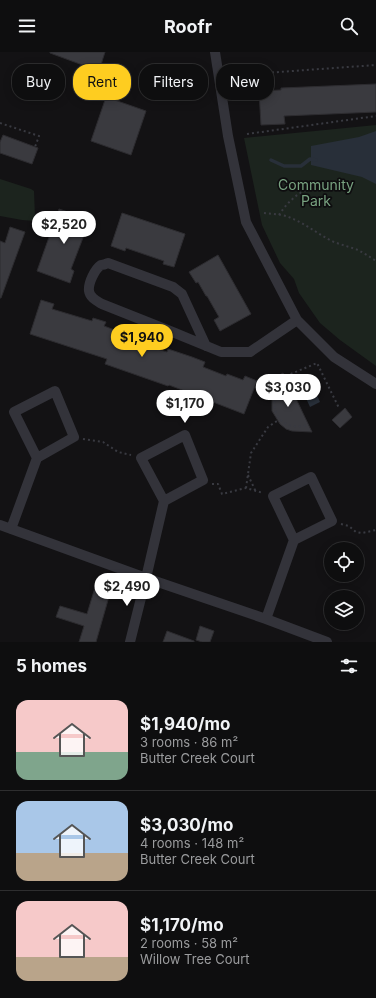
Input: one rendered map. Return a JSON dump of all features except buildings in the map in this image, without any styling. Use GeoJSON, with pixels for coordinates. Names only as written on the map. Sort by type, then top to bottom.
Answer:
{"type":"FeatureCollection","features":[{"type":"Feature","properties":{"kind":"street"},"geometry":{"type":"LineString","coordinates":[[215,52],[228,136],[246,222],[297,320],[334,357],[376,384]]}},
{"type":"Feature","properties":{"kind":"street"},"geometry":{"type":"LineString","coordinates":[[206,346],[182,294],[173,287],[108,264],[102,265],[93,275],[89,285],[89,292],[93,299],[102,304],[175,332],[206,346],[221,352],[250,352],[297,320]]}},
{"type":"Feature","properties":{"kind":"street"},"geometry":{"type":"LineString","coordinates":[[11,529],[37,458],[74,437],[54,391],[14,412],[37,458]]}},
{"type":"Feature","properties":{"kind":"street"},"geometry":{"type":"LineString","coordinates":[[130,642],[164,501],[141,458],[185,435],[203,480],[164,501]]}},
{"type":"Feature","properties":{"kind":"street"},"geometry":{"type":"LineString","coordinates":[[266,619],[294,540],[332,521],[312,477],[273,496],[294,540]]}},
{"type":"Feature","properties":{"kind":"street"},"geometry":{"type":"LineString","coordinates":[[0,525],[327,642]]}},
{"type":"Feature","properties":{"kind":"path"},"geometry":{"type":"LineString","coordinates":[[274,72],[376,65]]}},
{"type":"Feature","properties":{"kind":"path"},"geometry":{"type":"LineString","coordinates":[[247,134],[376,116]]}},
{"type":"Feature","properties":{"kind":"path"},"geometry":{"type":"LineString","coordinates":[[0,123],[39,136],[35,147]]}},
{"type":"Feature","properties":{"kind":"path"},"geometry":{"type":"LineString","coordinates":[[279,215],[285,205],[301,191],[308,189]]}},
{"type":"Feature","properties":{"kind":"path"},"geometry":{"type":"LineString","coordinates":[[264,213],[290,217],[332,241],[357,250],[370,256],[376,261]]}},
{"type":"Feature","properties":{"kind":"path"},"geometry":{"type":"LineString","coordinates":[[286,376],[317,363],[339,408]]}},
{"type":"Feature","properties":{"kind":"path"},"geometry":{"type":"LineString","coordinates":[[288,382],[277,392],[274,399],[274,408],[282,422],[293,426],[308,425]]}},
{"type":"Feature","properties":{"kind":"path"},"geometry":{"type":"LineString","coordinates":[[246,488],[251,453],[268,427],[280,419]]}},
{"type":"Feature","properties":{"kind":"path"},"geometry":{"type":"LineString","coordinates":[[74,437],[103,442],[118,452],[141,458]]}},
{"type":"Feature","properties":{"kind":"path"},"geometry":{"type":"LineString","coordinates":[[248,474],[256,492]]}},
{"type":"Feature","properties":{"kind":"path"},"geometry":{"type":"LineString","coordinates":[[203,480],[213,484],[218,484],[222,494],[246,488],[273,496]]}},
{"type":"Feature","properties":{"kind":"path"},"geometry":{"type":"LineString","coordinates":[[332,521],[349,526],[356,532],[362,533],[376,530]]}},
{"type":"Feature","properties":{"kind":"green space","name":"Community Park"},"geometry":{"type":"Polygon","coordinates":[[[376,125],[376,366],[340,340],[320,323],[299,293],[294,279],[280,263],[262,225],[244,138],[376,125]]]}},
{"type":"Feature","properties":{"kind":"green space"},"geometry":{"type":"Polygon","coordinates":[[[0,179],[34,191],[34,221],[0,216],[0,179]]]}},
{"type":"Feature","properties":{"kind":"shaded area"},"geometry":{"type":"Polygon","coordinates":[[[376,131],[376,184],[362,177],[311,165],[311,146],[359,137],[376,131]]]}},
{"type":"Feature","properties":{"kind":"shaded area"},"geometry":{"type":"Polygon","coordinates":[[[304,381],[306,384],[311,382],[320,402],[310,407],[305,396],[301,398],[295,385],[304,381]]]}},
{"type":"Feature","properties":{"kind":"waterway"},"geometry":{"type":"LineString","coordinates":[[271,160],[284,166],[301,166],[310,159],[316,160]]}}]}
